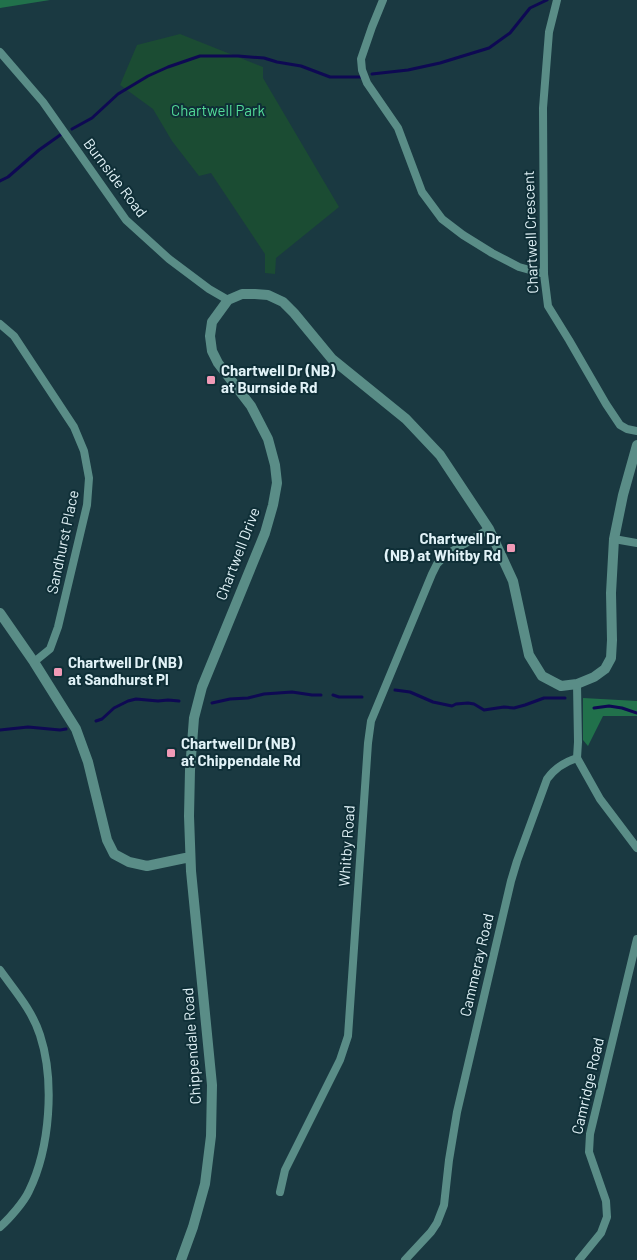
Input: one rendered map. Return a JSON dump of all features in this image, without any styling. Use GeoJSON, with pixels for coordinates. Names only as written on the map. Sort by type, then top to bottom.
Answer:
{"type":"FeatureCollection","features":[{"type":"Feature","properties":{"kind":"street"},"geometry":{"type":"LineString","coordinates":[[383,0],[361,59],[362,70],[367,83],[398,128],[422,192],[442,219],[463,235],[519,267],[544,274]]}},
{"type":"Feature","properties":{"kind":"street","name":"Chartwell Crescent"},"geometry":{"type":"LineString","coordinates":[[557,0],[549,32],[543,108],[544,274],[548,306],[620,425],[637,431]]}},
{"type":"Feature","properties":{"kind":"street","name":"Burnside Road"},"geometry":{"type":"LineString","coordinates":[[0,52],[43,102],[126,220],[169,259],[209,289],[228,300]]}},
{"type":"Feature","properties":{"kind":"street"},"geometry":{"type":"LineString","coordinates":[[228,300],[242,294],[255,294],[268,295],[282,302],[294,313],[332,359],[406,419],[440,455],[489,529],[513,582],[530,655],[542,676],[561,686],[577,684],[594,677],[605,669],[611,658],[614,539],[623,495],[637,445]]}},
{"type":"Feature","properties":{"kind":"street","name":"Chartwell Drive"},"geometry":{"type":"LineString","coordinates":[[190,857],[190,770],[194,718],[202,688],[265,532],[277,483],[275,465],[268,439],[251,406],[218,363],[212,351],[210,336],[212,322],[228,300]]}},
{"type":"Feature","properties":{"kind":"street","name":"Sandhurst Place"},"geometry":{"type":"LineString","coordinates":[[0,324],[14,336],[74,427],[84,451],[89,478],[87,505],[58,627],[50,649],[34,662]]}},
{"type":"Feature","properties":{"kind":"street","name":"Whitby Road"},"geometry":{"type":"LineString","coordinates":[[280,1192],[285,1170],[340,1060],[348,1036],[371,721],[437,564],[446,555],[489,529]]}},
{"type":"Feature","properties":{"kind":"street"},"geometry":{"type":"LineString","coordinates":[[614,539],[637,543]]}},
{"type":"Feature","properties":{"kind":"street"},"geometry":{"type":"LineString","coordinates":[[0,613],[34,662],[76,729],[88,762],[107,840],[114,854],[129,862],[148,866],[190,857]]}},
{"type":"Feature","properties":{"kind":"street"},"geometry":{"type":"LineString","coordinates":[[577,684],[577,758],[600,799],[637,848]]}},
{"type":"Feature","properties":{"kind":"street","name":"Cammeray Road"},"geometry":{"type":"LineString","coordinates":[[405,1260],[431,1232],[437,1223],[444,1204],[457,1112],[517,861],[548,779],[560,766],[577,758]]}},
{"type":"Feature","properties":{"kind":"street","name":"Chippendale Road"},"geometry":{"type":"LineString","coordinates":[[181,1260],[205,1184],[211,1136],[212,1085],[190,857]]}},
{"type":"Feature","properties":{"kind":"street","name":"Camridge Road"},"geometry":{"type":"LineString","coordinates":[[579,1260],[601,1233],[607,1217],[606,1201],[592,1162],[588,1144],[591,1124],[637,939]]}},
{"type":"Feature","properties":{"kind":"street"},"geometry":{"type":"LineString","coordinates":[[0,970],[30,1011],[40,1034],[47,1059],[49,1092],[47,1124],[41,1159],[28,1192],[7,1221],[0,1227]]}},
{"type":"Feature","properties":{"kind":"green space"},"geometry":{"type":"Polygon","coordinates":[[[0,0],[50,0],[0,8],[0,0]]]}},
{"type":"Feature","properties":{"kind":"green space","name":"Chartwell Park"},"geometry":{"type":"Polygon","coordinates":[[[180,34],[263,67],[263,78],[339,207],[276,258],[275,274],[265,273],[265,254],[211,173],[199,176],[172,141],[153,109],[120,85],[137,45],[180,34]]]}},
{"type":"Feature","properties":{"kind":"green space"},"geometry":{"type":"Polygon","coordinates":[[[583,698],[637,701],[637,716],[603,716],[588,746],[583,740],[583,698]]]}},
{"type":"Feature","properties":{"kind":"waterway"},"geometry":{"type":"LineString","coordinates":[[372,74],[408,70],[440,63],[489,48],[510,33],[530,8],[547,0]]}},
{"type":"Feature","properties":{"kind":"waterway"},"geometry":{"type":"LineString","coordinates":[[72,129],[92,118],[118,94],[148,76],[200,56],[264,58],[301,66],[330,77],[363,77]]}},
{"type":"Feature","properties":{"kind":"waterway"},"geometry":{"type":"LineString","coordinates":[[0,181],[8,177],[39,150],[63,133]]}},
{"type":"Feature","properties":{"kind":"waterway"},"geometry":{"type":"LineString","coordinates":[[395,690],[410,692],[433,702],[452,706],[456,704],[474,704],[484,710],[504,707],[514,708],[544,698],[565,698]]}},
{"type":"Feature","properties":{"kind":"waterway"},"geometry":{"type":"LineString","coordinates":[[212,703],[264,694],[292,692],[321,695]]}},
{"type":"Feature","properties":{"kind":"waterway"},"geometry":{"type":"LineString","coordinates":[[333,695],[339,697],[362,697]]}},
{"type":"Feature","properties":{"kind":"waterway"},"geometry":{"type":"LineString","coordinates":[[96,721],[102,719],[114,708],[136,699],[179,701]]}},
{"type":"Feature","properties":{"kind":"waterway"},"geometry":{"type":"LineString","coordinates":[[594,708],[609,706],[637,713]]}},
{"type":"Feature","properties":{"kind":"waterway"},"geometry":{"type":"LineString","coordinates":[[0,730],[28,727],[66,729]]}},
{"type":"Feature","properties":{"kind":"place","name":"Chartwell Dr (NB) at Burnside Rd"},"geometry":{"type":"Point","coordinates":[211,380]}},
{"type":"Feature","properties":{"kind":"place","name":"Chartwell Dr (NB) at Whitby Rd"},"geometry":{"type":"Point","coordinates":[511,548]}},
{"type":"Feature","properties":{"kind":"place","name":"Chartwell Dr (NB) at Sandhurst Pl"},"geometry":{"type":"Point","coordinates":[58,672]}},
{"type":"Feature","properties":{"kind":"place","name":"Chartwell Dr (NB) at Chippendale Rd"},"geometry":{"type":"Point","coordinates":[171,753]}}]}
